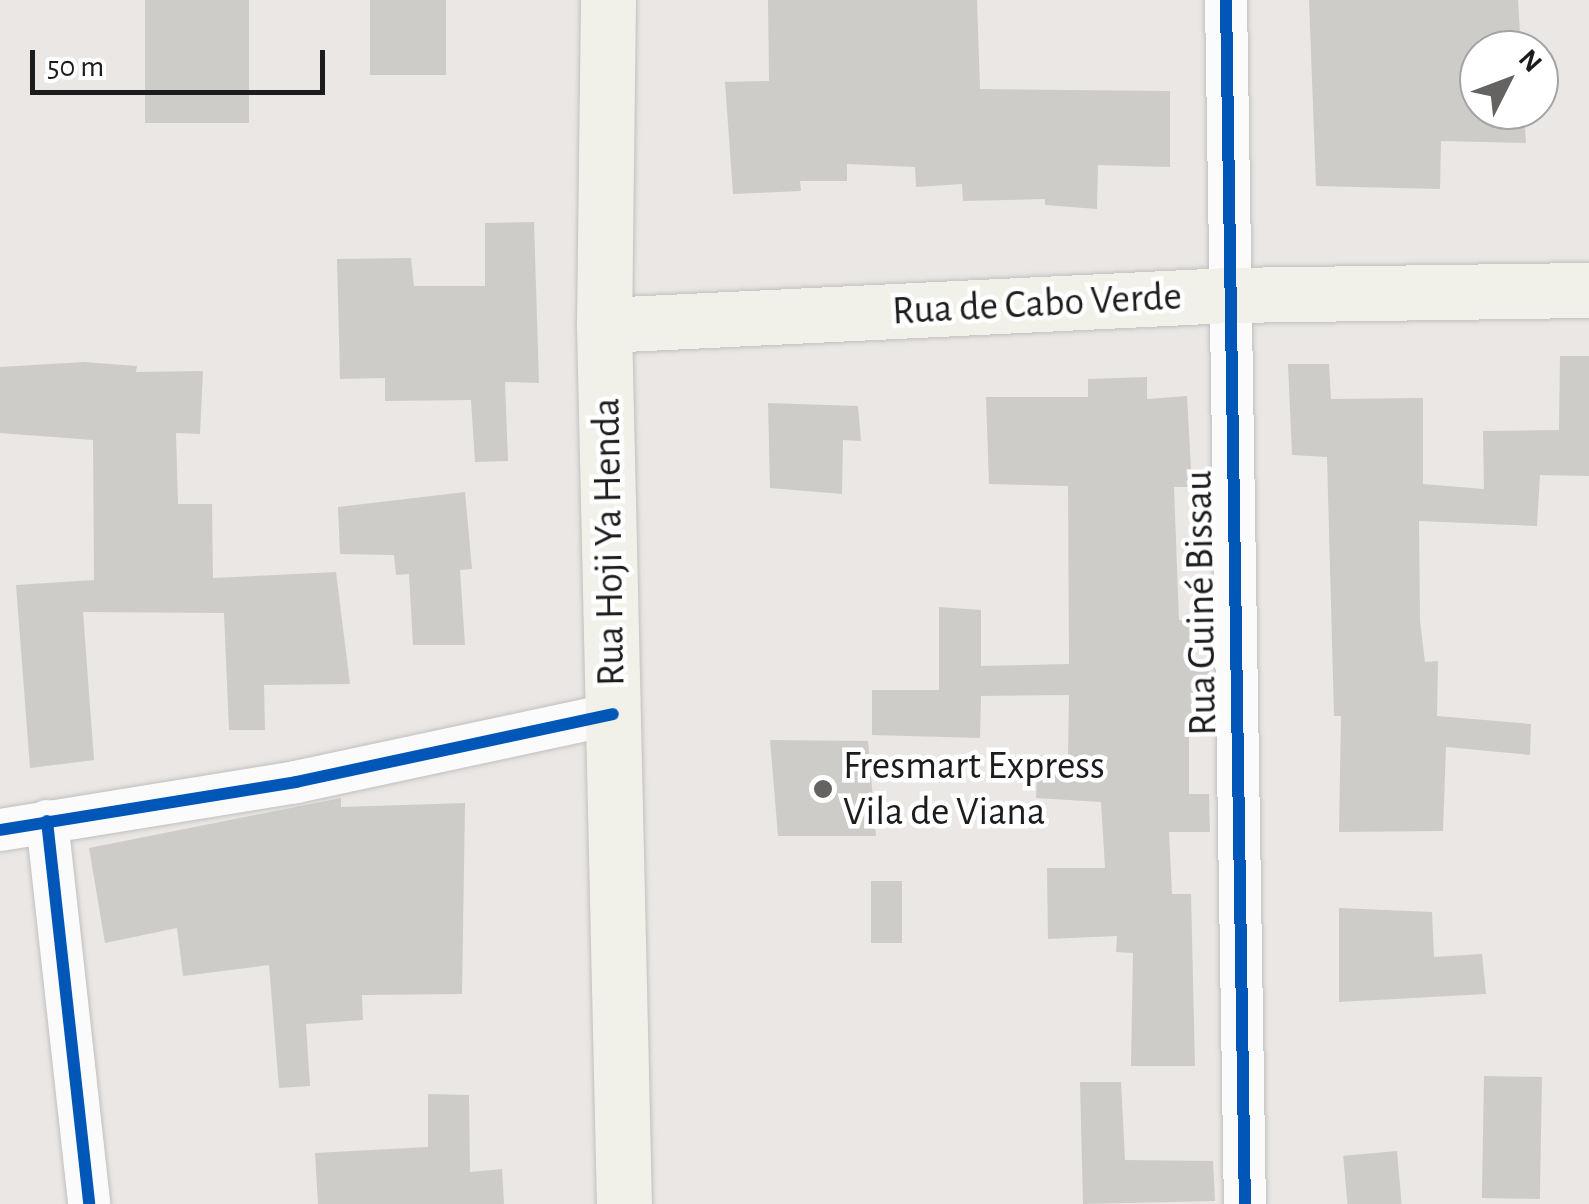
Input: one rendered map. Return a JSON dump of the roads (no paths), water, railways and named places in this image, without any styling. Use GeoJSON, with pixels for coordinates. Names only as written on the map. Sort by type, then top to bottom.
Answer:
{"type":"FeatureCollection","features":[{"type":"Feature","properties":{"kind":"main road","name":"Rua Hoji Ya Henda"},"geometry":{"type":"LineString","coordinates":[[608,0],[604,325],[624,1204]]}},
{"type":"Feature","properties":{"kind":"main road","name":"Rua de Cabo Verde"},"geometry":{"type":"LineString","coordinates":[[604,325],[1228,294],[1589,290]]}},
{"type":"Feature","properties":{"kind":"street","name":"Rua Guiné Bissau"},"geometry":{"type":"LineString","coordinates":[[1226,0],[1245,1204]]}},
{"type":"Feature","properties":{"kind":"street"},"geometry":{"type":"LineString","coordinates":[[0,830],[296,782],[613,714]]}},
{"type":"Feature","properties":{"kind":"street"},"geometry":{"type":"LineString","coordinates":[[47,822],[89,1204]]}},
{"type":"Feature","properties":{"kind":"place","name":"Fresmart Express Vila de Viana"},"geometry":{"type":"Point","coordinates":[823,789]}}]}
